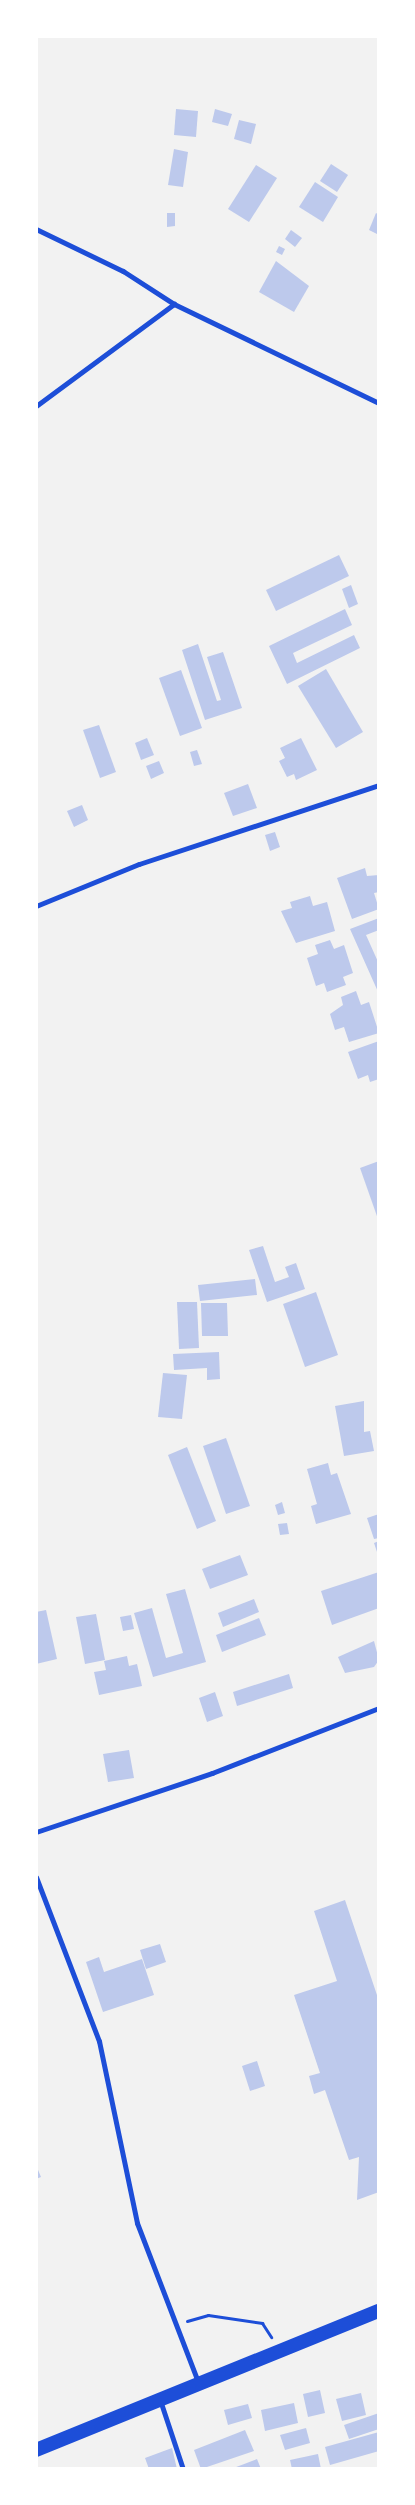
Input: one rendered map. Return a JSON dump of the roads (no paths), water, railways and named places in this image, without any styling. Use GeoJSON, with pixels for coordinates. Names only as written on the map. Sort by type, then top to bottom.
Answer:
{"type":"FeatureCollection","features":[{"type":"Feature","properties":{"kind":"highway"},"geometry":{"type":"LineString","coordinates":[[36,2450],[199,2383],[280,2353],[379,2311]]}},
{"type":"Feature","properties":{"kind":"street"},"geometry":{"type":"LineString","coordinates":[[36,230],[122,271],[174,304],[379,403]]}},
{"type":"Feature","properties":{"kind":"street"},"geometry":{"type":"LineString","coordinates":[[36,406],[174,304]]}},
{"type":"Feature","properties":{"kind":"street"},"geometry":{"type":"LineString","coordinates":[[36,906],[139,864],[379,785]]}},
{"type":"Feature","properties":{"kind":"street"},"geometry":{"type":"LineString","coordinates":[[36,1832],[212,1773],[379,1708]]}},
{"type":"Feature","properties":{"kind":"street"},"geometry":{"type":"LineString","coordinates":[[36,1877],[99,2041],[137,2223],[178,2323],[199,2383]]}},
{"type":"Feature","properties":{"kind":"street"},"geometry":{"type":"LineString","coordinates":[[160,2399],[183,2469]]}}]}
